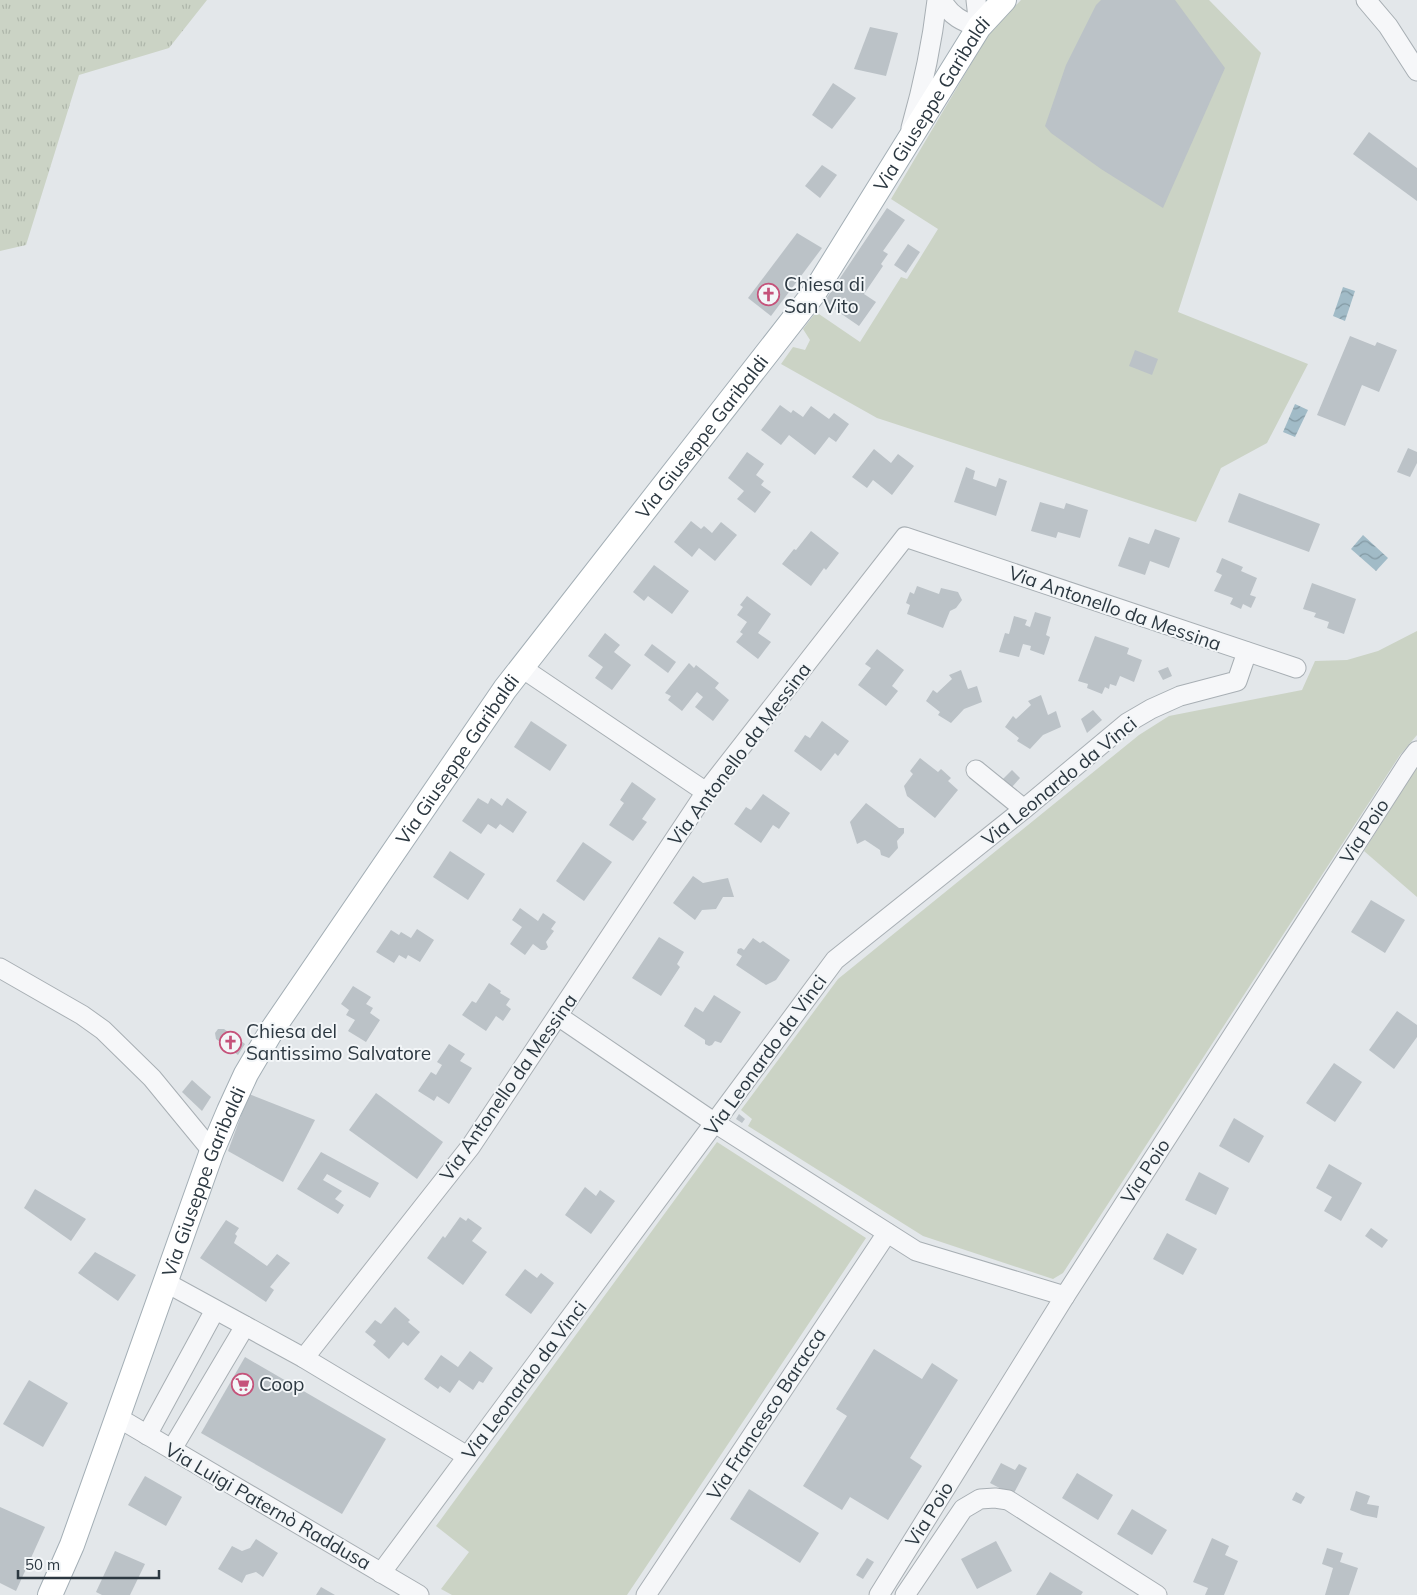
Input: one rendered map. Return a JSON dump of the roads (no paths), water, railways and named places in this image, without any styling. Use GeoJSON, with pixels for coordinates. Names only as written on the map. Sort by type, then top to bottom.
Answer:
{"type":"FeatureCollection","features":[{"type":"Feature","properties":{"kind":"main road","name":"Via Giuseppe Garibaldi"},"geometry":{"type":"LineString","coordinates":[[50,1595],[72,1545],[212,1151],[228,1111],[246,1074],[272,1030],[500,697],[814,293],[979,27],[1004,0]]}},
{"type":"Feature","properties":{"kind":"street"},"geometry":{"type":"LineString","coordinates":[[906,146],[932,43],[937,0]]}},
{"type":"Feature","properties":{"kind":"street"},"geometry":{"type":"LineString","coordinates":[[942,0],[947,10],[955,16],[965,23],[979,27],[976,0]]}},
{"type":"Feature","properties":{"kind":"street"},"geometry":{"type":"LineString","coordinates":[[1366,0],[1388,26],[1417,72]]}},
{"type":"Feature","properties":{"kind":"street","name":"Via Antonello da Messina"},"geometry":{"type":"LineString","coordinates":[[304,1358],[471,1146],[706,792],[905,537],[1296,668]]}},
{"type":"Feature","properties":{"kind":"street","name":"Via Leonardo da Vinci"},"geometry":{"type":"LineString","coordinates":[[382,1573],[835,960],[1024,809],[1127,723],[1151,709],[1180,696],[1237,681],[1247,652]]}},
{"type":"Feature","properties":{"kind":"street"},"geometry":{"type":"LineString","coordinates":[[522,668],[706,792]]}},
{"type":"Feature","properties":{"kind":"street","name":"Via Poio"},"geometry":{"type":"LineString","coordinates":[[879,1595],[1065,1296],[1417,751]]}},
{"type":"Feature","properties":{"kind":"street"},"geometry":{"type":"LineString","coordinates":[[976,770],[1024,809]]}},
{"type":"Feature","properties":{"kind":"street"},"geometry":{"type":"LineString","coordinates":[[0,968],[82,1015],[103,1030],[152,1078],[212,1151]]}},
{"type":"Feature","properties":{"kind":"street"},"geometry":{"type":"LineString","coordinates":[[558,1016],[715,1123],[916,1251],[1065,1296]]}},
{"type":"Feature","properties":{"kind":"street","name":"Via Francesco Baracca"},"geometry":{"type":"LineString","coordinates":[[646,1595],[887,1233]]}},
{"type":"Feature","properties":{"kind":"street"},"geometry":{"type":"LineString","coordinates":[[165,1282],[304,1358],[467,1456]]}},
{"type":"Feature","properties":{"kind":"street"},"geometry":{"type":"LineString","coordinates":[[147,1435],[215,1310]]}},
{"type":"Feature","properties":{"kind":"street"},"geometry":{"type":"LineString","coordinates":[[172,1449],[245,1326]]}},
{"type":"Feature","properties":{"kind":"street","name":"Via Luigi Paternò Raddusa"},"geometry":{"type":"LineString","coordinates":[[118,1417],[419,1595]]}},
{"type":"Feature","properties":{"kind":"street"},"geometry":{"type":"LineString","coordinates":[[905,1595],[963,1509],[980,1499],[995,1498],[1008,1500],[1157,1595]]}},
{"type":"Feature","properties":{"kind":"street"},"geometry":{"type":"LineString","coordinates":[[62,1567],[62,1595]]}},
{"type":"Feature","properties":{"kind":"water"},"geometry":{"type":"Polygon","coordinates":[[[1343,287],[1355,291],[1345,321],[1333,316],[1343,287]]]}},
{"type":"Feature","properties":{"kind":"water"},"geometry":{"type":"Polygon","coordinates":[[[1295,404],[1308,410],[1295,437],[1283,432],[1295,404]]]}},
{"type":"Feature","properties":{"kind":"water"},"geometry":{"type":"Polygon","coordinates":[[[1363,535],[1388,558],[1376,571],[1351,549],[1363,535]]]}},
{"type":"Feature","properties":{"kind":"place","name":"Chiesa di San Vito"},"geometry":{"type":"Point","coordinates":[768,295]}},
{"type":"Feature","properties":{"kind":"place","name":"Chiesa del Santissimo Salvatore"},"geometry":{"type":"Point","coordinates":[230,1042]}},
{"type":"Feature","properties":{"kind":"place","name":"Coop"},"geometry":{"type":"Point","coordinates":[243,1384]}}]}
